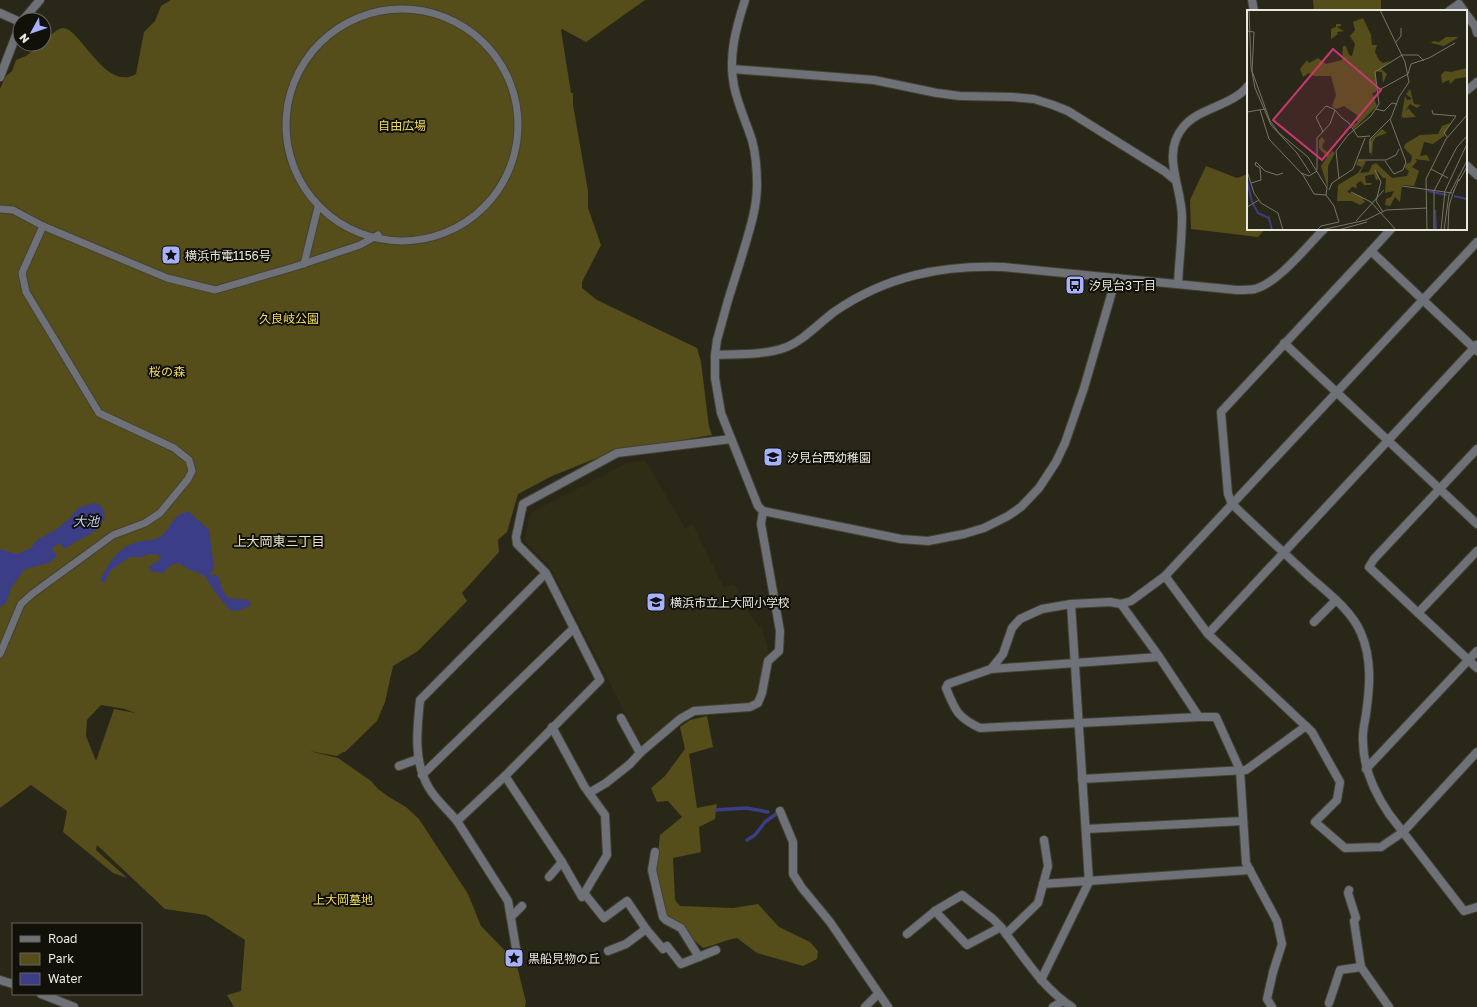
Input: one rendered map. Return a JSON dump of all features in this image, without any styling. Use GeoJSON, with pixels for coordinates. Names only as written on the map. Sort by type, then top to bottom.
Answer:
{"type":"FeatureCollection","features":[{"type":"Feature","properties":{"kind":"street"},"geometry":{"type":"LineString","coordinates":[[30,12],[40,0]]}},
{"type":"Feature","properties":{"kind":"street"},"geometry":{"type":"LineString","coordinates":[[745,0],[734,36],[732,69],[734,85],[752,142],[756,161],[757,187],[751,226],[717,340],[715,355],[715,378],[721,413],[758,506],[763,511],[901,539],[928,540],[964,534],[984,528],[1008,516],[1021,507],[1039,488],[1056,462],[1065,443],[1084,388],[1116,278]]}},
{"type":"Feature","properties":{"kind":"street"},"geometry":{"type":"LineString","coordinates":[[1252,0],[1254,10]]}},
{"type":"Feature","properties":{"kind":"street"},"geometry":{"type":"LineString","coordinates":[[1450,10],[1459,4],[1463,10]]}},
{"type":"Feature","properties":{"kind":"street"},"geometry":{"type":"LineString","coordinates":[[0,13],[12,19]]}},
{"type":"Feature","properties":{"kind":"street"},"geometry":{"type":"LineString","coordinates":[[392,13],[412,13],[440,18],[472,34],[487,46],[509,76],[516,92],[520,112],[521,130],[518,150],[510,171],[498,190],[483,207],[462,224],[434,233],[400,236],[366,233],[327,214],[318,207],[310,199],[295,175],[288,160],[282,122],[284,106],[290,89],[303,62],[310,53],[333,35],[358,20],[392,13]]}},
{"type":"Feature","properties":{"kind":"street"},"geometry":{"type":"LineString","coordinates":[[1467,15],[1475,26],[1477,33]]}},
{"type":"Feature","properties":{"kind":"street"},"geometry":{"type":"LineString","coordinates":[[0,76],[12,44]]}},
{"type":"Feature","properties":{"kind":"street"},"geometry":{"type":"LineString","coordinates":[[732,69],[867,79],[937,94],[960,96],[1000,96],[1034,99],[1068,111],[1164,171],[1175,180]]}},
{"type":"Feature","properties":{"kind":"street"},"geometry":{"type":"LineString","coordinates":[[1467,90],[1477,82]]}},
{"type":"Feature","properties":{"kind":"street"},"geometry":{"type":"LineString","coordinates":[[1178,284],[1182,216],[1172,160],[1178,135],[1185,125],[1196,116],[1234,98],[1247,87]]}},
{"type":"Feature","properties":{"kind":"street"},"geometry":{"type":"LineString","coordinates":[[1467,166],[1477,175]]}},
{"type":"Feature","properties":{"kind":"street"},"geometry":{"type":"LineString","coordinates":[[304,264],[318,207]]}},
{"type":"Feature","properties":{"kind":"street"},"geometry":{"type":"LineString","coordinates":[[0,209],[13,210],[43,226],[167,278],[215,290],[304,264],[360,245],[378,235]]}},
{"type":"Feature","properties":{"kind":"street"},"geometry":{"type":"LineString","coordinates":[[0,654],[21,604],[32,594],[113,535],[145,523],[160,513],[188,479],[192,471],[189,460],[174,448],[100,412],[95,406],[26,292],[22,273],[43,226]]}},
{"type":"Feature","properties":{"kind":"street"},"geometry":{"type":"LineString","coordinates":[[715,355],[769,351],[784,348],[796,342],[834,312],[872,290],[892,282],[933,271],[976,266],[1003,267],[1237,290],[1256,288],[1273,280],[1323,230]]}},
{"type":"Feature","properties":{"kind":"street"},"geometry":{"type":"LineString","coordinates":[[1390,230],[1221,412],[1228,494],[1232,504],[1336,600],[1352,618],[1361,632],[1370,671],[1370,690],[1362,739],[1366,769],[1379,799],[1464,910],[1477,907]]}},
{"type":"Feature","properties":{"kind":"street"},"geometry":{"type":"LineString","coordinates":[[991,669],[1003,654],[1012,628],[1020,619],[1042,609],[1071,604],[1110,602],[1121,604],[1131,601],[1165,576],[1477,242]]}},
{"type":"Feature","properties":{"kind":"street"},"geometry":{"type":"LineString","coordinates":[[1208,634],[1388,440],[1476,348],[1371,251]]}},
{"type":"Feature","properties":{"kind":"street"},"geometry":{"type":"LineString","coordinates":[[1284,343],[1477,524]]}},
{"type":"Feature","properties":{"kind":"street"},"geometry":{"type":"LineString","coordinates":[[457,821],[505,776],[600,680],[546,573],[517,544],[516,537],[523,504],[617,452],[731,439]]}},
{"type":"Feature","properties":{"kind":"street"},"geometry":{"type":"LineString","coordinates":[[1477,449],[1369,567],[1477,668]]}},
{"type":"Feature","properties":{"kind":"street"},"geometry":{"type":"LineString","coordinates":[[589,793],[606,783],[630,764],[640,753],[680,719],[694,711],[750,707],[758,703],[762,693],[768,661],[779,651],[780,631],[761,524],[763,511]]}},
{"type":"Feature","properties":{"kind":"street"},"geometry":{"type":"LineString","coordinates":[[1418,613],[1477,551]]}},
{"type":"Feature","properties":{"kind":"street"},"geometry":{"type":"LineString","coordinates":[[518,960],[508,901],[457,821],[430,789],[422,775],[416,748],[420,700],[546,573]]}},
{"type":"Feature","properties":{"kind":"street"},"geometry":{"type":"LineString","coordinates":[[1165,576],[1208,634],[1312,732],[1340,782],[1338,800],[1315,822],[1345,848],[1381,848],[1403,832],[1477,752]]}},
{"type":"Feature","properties":{"kind":"street"},"geometry":{"type":"LineString","coordinates":[[1314,622],[1336,600]]}},
{"type":"Feature","properties":{"kind":"street"},"geometry":{"type":"LineString","coordinates":[[1041,980],[1089,882],[1071,604]]}},
{"type":"Feature","properties":{"kind":"street"},"geometry":{"type":"LineString","coordinates":[[1121,604],[1160,657],[1199,717]]}},
{"type":"Feature","properties":{"kind":"street"},"geometry":{"type":"LineString","coordinates":[[422,775],[574,628]]}},
{"type":"Feature","properties":{"kind":"street"},"geometry":{"type":"LineString","coordinates":[[1366,769],[1477,650]]}},
{"type":"Feature","properties":{"kind":"street"},"geometry":{"type":"LineString","coordinates":[[1160,657],[991,669],[948,684],[946,688],[955,709],[960,716],[969,723],[980,728],[1216,717],[1240,770],[1246,863],[1277,921],[1282,944],[1273,972],[1267,999],[1272,1007]]}},
{"type":"Feature","properties":{"kind":"street"},"geometry":{"type":"LineString","coordinates":[[621,718],[640,753]]}},
{"type":"Feature","properties":{"kind":"street"},"geometry":{"type":"LineString","coordinates":[[1082,779],[1246,770],[1306,726]]}},
{"type":"Feature","properties":{"kind":"street"},"geometry":{"type":"LineString","coordinates":[[505,776],[562,862],[582,897],[607,855],[605,815],[589,793],[552,727]]}},
{"type":"Feature","properties":{"kind":"street"},"geometry":{"type":"LineString","coordinates":[[400,766],[418,759]]}},
{"type":"Feature","properties":{"kind":"street"},"geometry":{"type":"LineString","coordinates":[[780,811],[793,842],[793,874],[802,888],[830,922],[888,1007]]}},
{"type":"Feature","properties":{"kind":"street"},"geometry":{"type":"LineString","coordinates":[[1086,829],[1243,821]]}},
{"type":"Feature","properties":{"kind":"street"},"geometry":{"type":"LineString","coordinates":[[1006,934],[1038,903],[1048,866],[1044,840]]}},
{"type":"Feature","properties":{"kind":"street"},"geometry":{"type":"LineString","coordinates":[[655,852],[652,870],[663,917],[681,928],[699,957]]}},
{"type":"Feature","properties":{"kind":"street"},"geometry":{"type":"LineString","coordinates":[[549,877],[562,862]]}},
{"type":"Feature","properties":{"kind":"street"},"geometry":{"type":"LineString","coordinates":[[1043,884],[1250,870]]}},
{"type":"Feature","properties":{"kind":"street"},"geometry":{"type":"LineString","coordinates":[[1349,890],[1348,893],[1356,918],[1354,921],[1361,967],[1389,1007]]}},
{"type":"Feature","properties":{"kind":"street"},"geometry":{"type":"LineString","coordinates":[[584,893],[604,918],[627,901],[646,929],[663,949],[666,946],[681,964],[716,950]]}},
{"type":"Feature","properties":{"kind":"street"},"geometry":{"type":"LineString","coordinates":[[907,934],[935,911],[962,895],[993,919],[1041,980],[1063,1001],[1072,1007]]}},
{"type":"Feature","properties":{"kind":"street"},"geometry":{"type":"LineString","coordinates":[[511,917],[522,906]]}},
{"type":"Feature","properties":{"kind":"street"},"geometry":{"type":"LineString","coordinates":[[935,911],[967,945],[1000,927]]}},
{"type":"Feature","properties":{"kind":"street"},"geometry":{"type":"LineString","coordinates":[[608,951],[626,944],[646,929]]}},
{"type":"Feature","properties":{"kind":"street"},"geometry":{"type":"LineString","coordinates":[[1329,1003],[1340,970],[1361,967]]}},
{"type":"Feature","properties":{"kind":"street"},"geometry":{"type":"LineString","coordinates":[[0,980],[12,984]]}},
{"type":"Feature","properties":{"kind":"street"},"geometry":{"type":"LineString","coordinates":[[865,1007],[878,994]]}},
{"type":"Feature","properties":{"kind":"street"},"geometry":{"type":"LineString","coordinates":[[44,995],[74,1007]]}},
{"type":"Feature","properties":{"kind":"street"},"geometry":{"type":"LineString","coordinates":[[1053,1007],[1063,1001]]}},
{"type":"Feature","properties":{"kind":"shaded area","name":"横浜市立上大岡小学校"},"geometry":{"type":"Polygon","coordinates":[[[645,460],[685,528],[693,525],[724,588],[734,584],[751,617],[763,630],[769,655],[765,658],[756,698],[751,702],[690,707],[647,744],[640,742],[549,565],[524,540],[531,512],[628,463],[645,460]]]}},
{"type":"Feature","properties":{"kind":"green space","name":"久良岐公園"},"geometry":{"type":"Polygon","coordinates":[[[171,0],[645,0],[586,42],[562,29],[561,30],[571,93],[573,93],[573,105],[588,191],[588,208],[601,245],[582,282],[582,288],[597,300],[697,348],[701,362],[709,427],[712,435],[635,448],[597,458],[552,476],[518,494],[507,532],[498,540],[499,552],[462,593],[467,601],[418,651],[393,666],[385,702],[377,721],[345,752],[337,756],[309,751],[338,758],[371,781],[378,789],[389,797],[406,807],[419,819],[468,894],[481,926],[516,962],[526,1002],[525,1007],[234,1007],[227,995],[241,991],[245,940],[206,915],[165,909],[97,845],[96,850],[127,878],[113,873],[63,832],[67,811],[31,785],[0,808],[0,89],[5,77],[12,71],[16,60],[31,52],[52,52],[52,34],[62,28],[69,30],[103,67],[114,74],[125,77],[136,74],[144,32],[155,21],[161,6],[171,0]],[[101,705],[87,720],[86,736],[96,761],[114,709],[135,713],[125,709],[101,705]]]}},
{"type":"Feature","properties":{"kind":"green space"},"geometry":{"type":"Polygon","coordinates":[[[1313,0],[1381,0],[1381,10],[1314,10],[1313,0]]]}},
{"type":"Feature","properties":{"kind":"green space"},"geometry":{"type":"Polygon","coordinates":[[[1206,166],[1237,178],[1247,174],[1247,230],[1264,230],[1258,237],[1191,229],[1190,200],[1206,166]]]}},
{"type":"Feature","properties":{"kind":"green space"},"geometry":{"type":"Polygon","coordinates":[[[707,716],[713,747],[689,754],[697,808],[717,804],[715,819],[699,827],[701,852],[673,858],[675,900],[680,906],[733,908],[758,904],[779,927],[810,942],[818,951],[817,959],[803,966],[757,953],[737,938],[703,948],[666,915],[656,872],[660,835],[682,817],[668,801],[657,802],[651,788],[665,776],[685,749],[680,727],[690,720],[707,716]]]}},
{"type":"Feature","properties":{"kind":"water","name":"大池"},"geometry":{"type":"Polygon","coordinates":[[[94,503],[100,506],[103,510],[105,517],[102,523],[88,536],[65,549],[59,543],[52,549],[57,556],[49,563],[25,569],[11,588],[6,603],[0,607],[0,549],[17,554],[31,548],[37,540],[57,529],[70,518],[78,508],[94,503]]]}},
{"type":"Feature","properties":{"kind":"water"},"geometry":{"type":"Polygon","coordinates":[[[188,511],[209,530],[214,567],[210,575],[216,575],[220,579],[221,588],[228,598],[248,600],[251,605],[241,610],[231,611],[205,576],[186,568],[179,563],[171,565],[163,573],[153,572],[148,567],[161,559],[158,555],[151,554],[141,557],[130,557],[111,570],[104,583],[100,580],[115,556],[125,547],[138,542],[158,538],[164,534],[176,517],[188,511]]]}},
{"type":"Feature","properties":{"kind":"waterway"},"geometry":{"type":"LineString","coordinates":[[716,810],[746,808],[768,812]]}},
{"type":"Feature","properties":{"kind":"waterway"},"geometry":{"type":"LineString","coordinates":[[747,840],[755,835],[765,822],[776,814]]}},
{"type":"Feature","properties":{"kind":"place","name":"横浜市電1156号"},"geometry":{"type":"Point","coordinates":[171,255]}},
{"type":"Feature","properties":{"kind":"place","name":"汐見台3丁目"},"geometry":{"type":"Point","coordinates":[1075,285]}},
{"type":"Feature","properties":{"kind":"place","name":"汐見台西幼稚園"},"geometry":{"type":"Point","coordinates":[773,457]}},
{"type":"Feature","properties":{"kind":"place","name":"横浜市立上大岡小学校"},"geometry":{"type":"Point","coordinates":[656,602]}},
{"type":"Feature","properties":{"kind":"place","name":"黒船見物の丘"},"geometry":{"type":"Point","coordinates":[514,958]}},
{"type":"Feature","properties":{"kind":"district","name":"上大岡東三丁目"},"geometry":{"type":"Point","coordinates":[279,541]}},
{"type":"Feature","properties":{"kind":"park label","name":"自由広場"},"geometry":{"type":"Point","coordinates":[402,125]}},
{"type":"Feature","properties":{"kind":"park label","name":"桜の森"},"geometry":{"type":"Point","coordinates":[167,371]}},
{"type":"Feature","properties":{"kind":"park label","name":"上大岡墓地"},"geometry":{"type":"Point","coordinates":[343,899]}}]}
